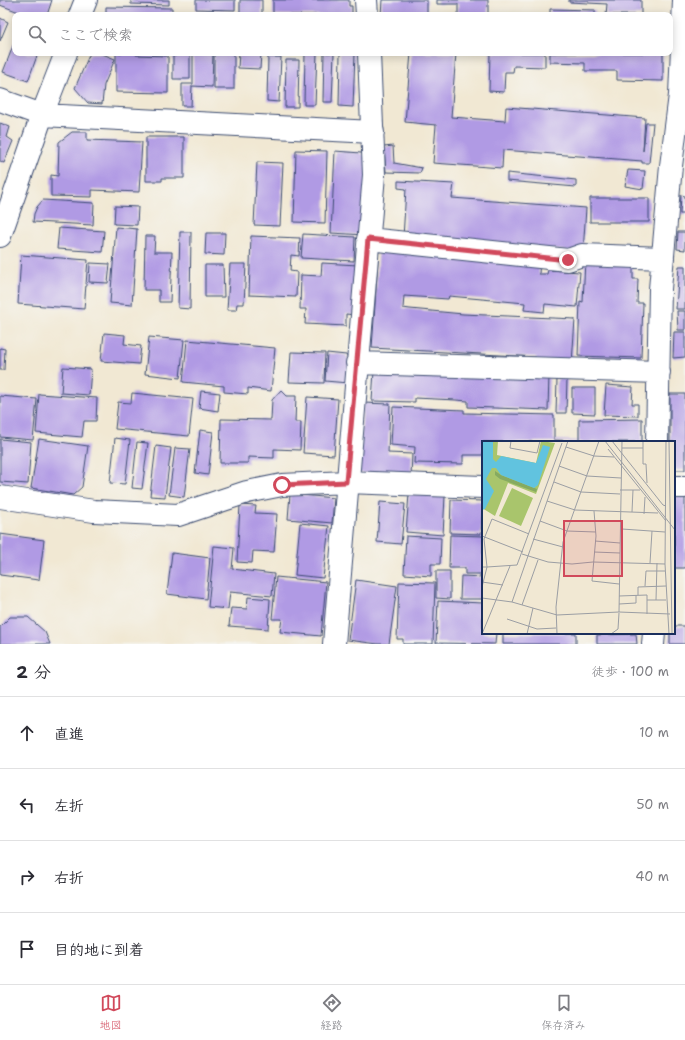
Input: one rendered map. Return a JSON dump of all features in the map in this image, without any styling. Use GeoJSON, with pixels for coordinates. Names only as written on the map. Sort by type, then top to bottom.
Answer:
{"type":"FeatureCollection","features":[{"type":"Feature","properties":{"kind":"street"},"geometry":{"type":"LineString","coordinates":[[81,12],[86,0]]}},
{"type":"Feature","properties":{"kind":"street"},"geometry":{"type":"LineString","coordinates":[[366,0],[367,12]]}},
{"type":"Feature","properties":{"kind":"street"},"geometry":{"type":"LineString","coordinates":[[656,441],[660,289],[671,166],[682,96],[684,0]]}},
{"type":"Feature","properties":{"kind":"street"},"geometry":{"type":"LineString","coordinates":[[0,236],[42,115],[65,56]]}},
{"type":"Feature","properties":{"kind":"street"},"geometry":{"type":"LineString","coordinates":[[334,644],[346,482],[374,175],[369,56]]}},
{"type":"Feature","properties":{"kind":"street"},"geometry":{"type":"LineString","coordinates":[[0,100],[42,115],[373,132]]}},
{"type":"Feature","properties":{"kind":"street"},"geometry":{"type":"LineString","coordinates":[[368,239],[568,260],[582,255],[663,258]]}},
{"type":"Feature","properties":{"kind":"street"},"geometry":{"type":"LineString","coordinates":[[357,363],[659,372]]}},
{"type":"Feature","properties":{"kind":"street"},"geometry":{"type":"LineString","coordinates":[[0,497],[94,510],[178,515],[247,492],[282,485],[346,482],[482,487]]}},
{"type":"Feature","properties":{"kind":"building"},"geometry":{"type":"Polygon","coordinates":[[[0,0],[52,0],[48,12],[19,12],[0,5],[0,0]]]}},
{"type":"Feature","properties":{"kind":"building"},"geometry":{"type":"Polygon","coordinates":[[[131,0],[169,0],[169,5],[131,4],[131,0]]]}},
{"type":"Feature","properties":{"kind":"building"},"geometry":{"type":"Polygon","coordinates":[[[196,0],[235,0],[235,10],[196,9],[196,0]]]}},
{"type":"Feature","properties":{"kind":"building"},"geometry":{"type":"Polygon","coordinates":[[[240,0],[262,0],[262,12],[240,12],[240,0]]]}},
{"type":"Feature","properties":{"kind":"building"},"geometry":{"type":"Polygon","coordinates":[[[273,0],[349,0],[349,6],[352,6],[352,12],[273,12],[273,0]]]}},
{"type":"Feature","properties":{"kind":"building"},"geometry":{"type":"Polygon","coordinates":[[[382,0],[427,0],[427,12],[381,12],[382,0]]]}},
{"type":"Feature","properties":{"kind":"building"},"geometry":{"type":"Polygon","coordinates":[[[437,0],[488,0],[488,12],[458,12],[458,4],[437,4],[437,0]]]}},
{"type":"Feature","properties":{"kind":"building"},"geometry":{"type":"Polygon","coordinates":[[[569,0],[641,0],[641,12],[606,12],[607,4],[569,2],[569,0]]]}},
{"type":"Feature","properties":{"kind":"building"},"geometry":{"type":"Polygon","coordinates":[[[106,7],[172,8],[172,12],[106,12],[106,7]]]}},
{"type":"Feature","properties":{"kind":"building"},"geometry":{"type":"Polygon","coordinates":[[[550,9],[595,10],[595,12],[550,12],[550,9]]]}},
{"type":"Feature","properties":{"kind":"building"},"geometry":{"type":"Polygon","coordinates":[[[0,18],[8,22],[0,41],[0,18]]]}},
{"type":"Feature","properties":{"kind":"building"},"geometry":{"type":"Polygon","coordinates":[[[12,49],[12,56],[37,56],[28,81],[3,72],[12,49]]]}},
{"type":"Feature","properties":{"kind":"building"},"geometry":{"type":"Polygon","coordinates":[[[89,56],[108,56],[115,59],[104,85],[102,104],[88,103],[75,88],[89,56]]]}},
{"type":"Feature","properties":{"kind":"building"},"geometry":{"type":"Polygon","coordinates":[[[116,56],[168,56],[168,93],[116,92],[116,56]]]}},
{"type":"Feature","properties":{"kind":"building"},"geometry":{"type":"Polygon","coordinates":[[[173,56],[190,56],[190,79],[173,79],[173,56]]]}},
{"type":"Feature","properties":{"kind":"building"},"geometry":{"type":"Polygon","coordinates":[[[193,56],[213,56],[212,87],[192,86],[191,106],[182,106],[182,84],[193,84],[193,56]]]}},
{"type":"Feature","properties":{"kind":"building"},"geometry":{"type":"Polygon","coordinates":[[[214,56],[234,56],[234,89],[214,89],[214,56]]]}},
{"type":"Feature","properties":{"kind":"building"},"geometry":{"type":"Polygon","coordinates":[[[239,56],[261,56],[260,69],[238,68],[239,56]]]}},
{"type":"Feature","properties":{"kind":"building"},"geometry":{"type":"Polygon","coordinates":[[[305,56],[317,56],[315,105],[304,105],[305,56]]]}},
{"type":"Feature","properties":{"kind":"building"},"geometry":{"type":"Polygon","coordinates":[[[324,56],[334,56],[332,102],[323,102],[324,56]]]}},
{"type":"Feature","properties":{"kind":"building"},"geometry":{"type":"Polygon","coordinates":[[[340,56],[355,56],[353,107],[339,106],[340,56]]]}},
{"type":"Feature","properties":{"kind":"building"},"geometry":{"type":"Polygon","coordinates":[[[411,56],[456,56],[451,117],[505,121],[506,107],[645,118],[643,151],[646,123],[653,123],[649,163],[642,163],[642,161],[503,150],[502,168],[433,163],[436,125],[405,122],[411,56]]]}},
{"type":"Feature","properties":{"kind":"building"},"geometry":{"type":"Polygon","coordinates":[[[490,56],[545,56],[545,67],[514,66],[513,72],[505,72],[504,92],[489,91],[490,56]]]}},
{"type":"Feature","properties":{"kind":"building"},"geometry":{"type":"Polygon","coordinates":[[[550,56],[663,56],[663,81],[617,80],[617,71],[585,71],[585,63],[550,62],[550,56]]]}},
{"type":"Feature","properties":{"kind":"building"},"geometry":{"type":"Polygon","coordinates":[[[268,57],[281,57],[279,102],[267,101],[268,57]]]}},
{"type":"Feature","properties":{"kind":"building"},"geometry":{"type":"Polygon","coordinates":[[[286,60],[299,60],[298,107],[285,107],[286,60]]]}},
{"type":"Feature","properties":{"kind":"building"},"geometry":{"type":"Polygon","coordinates":[[[0,123],[10,127],[7,137],[13,141],[4,163],[0,161],[0,123]]]}},
{"type":"Feature","properties":{"kind":"building"},"geometry":{"type":"Polygon","coordinates":[[[72,132],[87,132],[87,140],[142,142],[139,192],[92,190],[92,197],[51,196],[51,175],[58,176],[59,142],[72,132]]]}},
{"type":"Feature","properties":{"kind":"building"},"geometry":{"type":"Polygon","coordinates":[[[146,137],[184,137],[184,178],[162,178],[162,181],[146,181],[146,137]]]}},
{"type":"Feature","properties":{"kind":"building"},"geometry":{"type":"Polygon","coordinates":[[[393,146],[394,163],[422,168],[420,173],[386,172],[384,147],[393,146]]]}},
{"type":"Feature","properties":{"kind":"building"},"geometry":{"type":"Polygon","coordinates":[[[296,150],[327,151],[325,223],[294,222],[296,150]]]}},
{"type":"Feature","properties":{"kind":"building"},"geometry":{"type":"Polygon","coordinates":[[[335,151],[361,153],[368,158],[365,235],[331,233],[335,151]]]}},
{"type":"Feature","properties":{"kind":"building"},"geometry":{"type":"Polygon","coordinates":[[[257,162],[283,163],[280,226],[254,225],[257,162]]]}},
{"type":"Feature","properties":{"kind":"building"},"geometry":{"type":"Polygon","coordinates":[[[628,170],[645,171],[643,189],[625,186],[628,170]]]}},
{"type":"Feature","properties":{"kind":"building"},"geometry":{"type":"Polygon","coordinates":[[[507,173],[576,180],[576,187],[507,181],[507,173]]]}},
{"type":"Feature","properties":{"kind":"building"},"geometry":{"type":"Polygon","coordinates":[[[398,181],[454,184],[452,198],[586,208],[583,252],[403,238],[406,189],[398,188],[398,181]]]}},
{"type":"Feature","properties":{"kind":"building"},"geometry":{"type":"Polygon","coordinates":[[[681,195],[685,196],[685,214],[680,214],[681,195]]]}},
{"type":"Feature","properties":{"kind":"building"},"geometry":{"type":"Polygon","coordinates":[[[590,198],[649,198],[649,222],[590,222],[590,198]]]}},
{"type":"Feature","properties":{"kind":"building"},"geometry":{"type":"Polygon","coordinates":[[[43,200],[94,203],[93,225],[33,222],[37,207],[43,200]]]}},
{"type":"Feature","properties":{"kind":"building"},"geometry":{"type":"Polygon","coordinates":[[[115,206],[138,207],[137,225],[114,224],[115,206]]]}},
{"type":"Feature","properties":{"kind":"building"},"geometry":{"type":"Polygon","coordinates":[[[116,227],[137,229],[132,305],[110,303],[116,227]]]}},
{"type":"Feature","properties":{"kind":"building"},"geometry":{"type":"Polygon","coordinates":[[[59,228],[104,231],[102,252],[57,249],[59,228]]]}},
{"type":"Feature","properties":{"kind":"building"},"geometry":{"type":"Polygon","coordinates":[[[180,232],[191,232],[190,309],[178,308],[180,232]]]}},
{"type":"Feature","properties":{"kind":"building"},"geometry":{"type":"Polygon","coordinates":[[[678,232],[685,232],[685,250],[677,249],[678,232]]]}},
{"type":"Feature","properties":{"kind":"building"},"geometry":{"type":"Polygon","coordinates":[[[206,233],[225,233],[224,255],[205,254],[206,233]]]}},
{"type":"Feature","properties":{"kind":"building"},"geometry":{"type":"Polygon","coordinates":[[[303,234],[355,237],[354,261],[301,258],[303,234]]]}},
{"type":"Feature","properties":{"kind":"building"},"geometry":{"type":"Polygon","coordinates":[[[145,236],[155,236],[154,252],[172,252],[170,302],[159,302],[159,290],[144,290],[145,236]]]}},
{"type":"Feature","properties":{"kind":"building"},"geometry":{"type":"Polygon","coordinates":[[[251,236],[300,238],[299,256],[291,255],[290,271],[297,272],[296,297],[249,295],[251,236]]]}},
{"type":"Feature","properties":{"kind":"building"},"geometry":{"type":"Polygon","coordinates":[[[379,246],[540,261],[539,274],[547,274],[548,270],[580,272],[577,307],[545,304],[544,312],[524,310],[525,303],[449,296],[448,299],[404,296],[403,308],[410,309],[463,314],[575,319],[572,363],[536,362],[536,357],[372,348],[379,246]]]}},
{"type":"Feature","properties":{"kind":"building"},"geometry":{"type":"Polygon","coordinates":[[[21,255],[88,260],[84,309],[18,304],[21,255]]]}},
{"type":"Feature","properties":{"kind":"building"},"geometry":{"type":"Polygon","coordinates":[[[585,260],[633,261],[633,279],[638,279],[637,303],[643,303],[641,358],[578,356],[580,301],[583,302],[585,260]]]}},
{"type":"Feature","properties":{"kind":"building"},"geometry":{"type":"Polygon","coordinates":[[[90,263],[110,264],[108,283],[89,282],[90,263]]]}},
{"type":"Feature","properties":{"kind":"building"},"geometry":{"type":"Polygon","coordinates":[[[322,263],[358,265],[355,315],[346,314],[346,326],[305,324],[306,309],[300,309],[301,275],[321,276],[322,263]]]}},
{"type":"Feature","properties":{"kind":"building"},"geometry":{"type":"Polygon","coordinates":[[[230,264],[246,264],[244,304],[237,304],[236,310],[227,310],[230,264]]]}},
{"type":"Feature","properties":{"kind":"building"},"geometry":{"type":"Polygon","coordinates":[[[205,265],[223,265],[224,297],[205,297],[205,265]]]}},
{"type":"Feature","properties":{"kind":"building"},"geometry":{"type":"Polygon","coordinates":[[[679,266],[685,266],[685,309],[676,309],[679,266]]]}},
{"type":"Feature","properties":{"kind":"building"},"geometry":{"type":"Polygon","coordinates":[[[677,311],[685,311],[685,330],[678,330],[677,311]]]}},
{"type":"Feature","properties":{"kind":"building"},"geometry":{"type":"Polygon","coordinates":[[[674,332],[685,332],[685,357],[673,358],[674,332]]]}},
{"type":"Feature","properties":{"kind":"building"},"geometry":{"type":"Polygon","coordinates":[[[104,333],[125,335],[124,344],[141,346],[139,364],[101,361],[104,333]]]}},
{"type":"Feature","properties":{"kind":"building"},"geometry":{"type":"Polygon","coordinates":[[[149,337],[184,340],[180,378],[145,374],[149,337]]]}},
{"type":"Feature","properties":{"kind":"building"},"geometry":{"type":"Polygon","coordinates":[[[187,340],[275,348],[271,391],[248,388],[248,394],[224,392],[224,386],[183,382],[187,340]]]}},
{"type":"Feature","properties":{"kind":"building"},"geometry":{"type":"Polygon","coordinates":[[[0,348],[5,349],[4,370],[0,370],[0,348]]]}},
{"type":"Feature","properties":{"kind":"building"},"geometry":{"type":"Polygon","coordinates":[[[291,352],[325,353],[324,383],[289,382],[291,352]]]}},
{"type":"Feature","properties":{"kind":"building"},"geometry":{"type":"Polygon","coordinates":[[[327,353],[346,355],[350,362],[348,383],[325,381],[327,353]]]}},
{"type":"Feature","properties":{"kind":"building"},"geometry":{"type":"Polygon","coordinates":[[[63,367],[91,369],[89,395],[61,393],[63,367]]]}},
{"type":"Feature","properties":{"kind":"building"},"geometry":{"type":"Polygon","coordinates":[[[374,371],[549,374],[548,410],[468,407],[468,401],[456,400],[415,398],[415,402],[372,401],[374,371]]]}},
{"type":"Feature","properties":{"kind":"building"},"geometry":{"type":"Polygon","coordinates":[[[557,379],[567,379],[566,413],[556,413],[557,379]]]}},
{"type":"Feature","properties":{"kind":"building"},"geometry":{"type":"Polygon","coordinates":[[[606,385],[633,387],[632,404],[638,404],[638,416],[604,415],[606,385]]]}},
{"type":"Feature","properties":{"kind":"building"},"geometry":{"type":"Polygon","coordinates":[[[572,388],[595,388],[595,414],[572,413],[572,388]]]}},
{"type":"Feature","properties":{"kind":"building"},"geometry":{"type":"Polygon","coordinates":[[[281,390],[287,396],[296,396],[295,422],[301,422],[300,450],[274,449],[274,458],[248,457],[248,463],[220,463],[221,419],[271,420],[272,400],[281,390]]]}},
{"type":"Feature","properties":{"kind":"building"},"geometry":{"type":"Polygon","coordinates":[[[201,391],[220,393],[218,411],[199,408],[201,391]]]}},
{"type":"Feature","properties":{"kind":"building"},"geometry":{"type":"Polygon","coordinates":[[[132,393],[193,399],[189,436],[115,429],[118,402],[131,403],[132,393]]]}},
{"type":"Feature","properties":{"kind":"building"},"geometry":{"type":"Polygon","coordinates":[[[39,394],[97,398],[96,421],[84,421],[82,437],[36,433],[39,394]]]}},
{"type":"Feature","properties":{"kind":"building"},"geometry":{"type":"Polygon","coordinates":[[[670,394],[685,394],[685,470],[675,470],[675,441],[670,441],[670,394]]]}},
{"type":"Feature","properties":{"kind":"building"},"geometry":{"type":"Polygon","coordinates":[[[0,396],[37,399],[33,440],[0,437],[0,396]]]}},
{"type":"Feature","properties":{"kind":"building"},"geometry":{"type":"Polygon","coordinates":[[[307,397],[338,399],[334,455],[303,453],[307,397]]]}},
{"type":"Feature","properties":{"kind":"building"},"geometry":{"type":"Polygon","coordinates":[[[363,403],[390,404],[388,453],[412,454],[411,476],[359,473],[363,403]]]}},
{"type":"Feature","properties":{"kind":"building"},"geometry":{"type":"Polygon","coordinates":[[[393,407],[464,410],[464,413],[554,415],[554,440],[579,441],[482,441],[482,455],[463,455],[463,464],[414,463],[415,447],[391,445],[393,407]]]}},
{"type":"Feature","properties":{"kind":"building"},"geometry":{"type":"Polygon","coordinates":[[[642,419],[642,441],[579,441],[579,420],[642,419]]]}},
{"type":"Feature","properties":{"kind":"building"},"geometry":{"type":"Polygon","coordinates":[[[200,430],[213,432],[208,475],[195,473],[200,430]]]}},
{"type":"Feature","properties":{"kind":"building"},"geometry":{"type":"Polygon","coordinates":[[[115,438],[130,440],[125,484],[110,483],[115,438]]]}},
{"type":"Feature","properties":{"kind":"building"},"geometry":{"type":"Polygon","coordinates":[[[0,439],[31,442],[28,484],[0,482],[0,439]]]}},
{"type":"Feature","properties":{"kind":"building"},"geometry":{"type":"Polygon","coordinates":[[[39,439],[88,446],[82,487],[73,495],[31,488],[39,439]]]}},
{"type":"Feature","properties":{"kind":"building"},"geometry":{"type":"Polygon","coordinates":[[[137,442],[148,443],[142,489],[132,488],[137,442]]]}},
{"type":"Feature","properties":{"kind":"building"},"geometry":{"type":"Polygon","coordinates":[[[156,446],[171,448],[165,497],[150,496],[156,446]]]}},
{"type":"Feature","properties":{"kind":"building"},"geometry":{"type":"Polygon","coordinates":[[[175,448],[190,449],[184,497],[169,495],[175,448]]]}},
{"type":"Feature","properties":{"kind":"building"},"geometry":{"type":"Polygon","coordinates":[[[290,494],[334,498],[332,523],[288,519],[290,494]]]}},
{"type":"Feature","properties":{"kind":"building"},"geometry":{"type":"Polygon","coordinates":[[[409,494],[445,496],[443,535],[406,532],[409,494]]]}},
{"type":"Feature","properties":{"kind":"building"},"geometry":{"type":"Polygon","coordinates":[[[675,496],[685,496],[685,568],[675,568],[675,496]]]}},
{"type":"Feature","properties":{"kind":"building"},"geometry":{"type":"Polygon","coordinates":[[[451,500],[482,501],[481,534],[450,533],[451,500]]]}},
{"type":"Feature","properties":{"kind":"building"},"geometry":{"type":"Polygon","coordinates":[[[380,502],[405,504],[401,544],[377,542],[380,502]]]}},
{"type":"Feature","properties":{"kind":"building"},"geometry":{"type":"Polygon","coordinates":[[[240,505],[256,506],[255,513],[277,514],[274,552],[253,551],[252,563],[237,562],[240,505]]]}},
{"type":"Feature","properties":{"kind":"building"},"geometry":{"type":"Polygon","coordinates":[[[300,523],[329,526],[323,578],[295,575],[300,523]]]}},
{"type":"Feature","properties":{"kind":"building"},"geometry":{"type":"Polygon","coordinates":[[[0,534],[44,540],[39,580],[0,575],[0,534]]]}},
{"type":"Feature","properties":{"kind":"building"},"geometry":{"type":"Polygon","coordinates":[[[450,535],[482,536],[482,574],[465,574],[465,568],[449,568],[450,535]]]}},
{"type":"Feature","properties":{"kind":"building"},"geometry":{"type":"Polygon","coordinates":[[[406,536],[441,538],[440,564],[431,564],[431,576],[404,574],[406,536]]]}},
{"type":"Feature","properties":{"kind":"building"},"geometry":{"type":"Polygon","coordinates":[[[214,546],[234,548],[232,569],[274,574],[272,596],[230,592],[228,609],[208,607],[214,546]]]}},
{"type":"Feature","properties":{"kind":"building"},"geometry":{"type":"Polygon","coordinates":[[[172,553],[210,558],[206,599],[167,594],[172,553]]]}},
{"type":"Feature","properties":{"kind":"building"},"geometry":{"type":"Polygon","coordinates":[[[436,571],[450,571],[450,599],[436,598],[436,571]]]}},
{"type":"Feature","properties":{"kind":"building"},"geometry":{"type":"Polygon","coordinates":[[[461,576],[482,577],[482,599],[460,599],[461,576]]]}},
{"type":"Feature","properties":{"kind":"building"},"geometry":{"type":"Polygon","coordinates":[[[276,577],[326,582],[321,636],[280,632],[282,619],[272,619],[276,577]]]}},
{"type":"Feature","properties":{"kind":"building"},"geometry":{"type":"Polygon","coordinates":[[[356,580],[397,586],[389,644],[348,640],[356,580]]]}},
{"type":"Feature","properties":{"kind":"building"},"geometry":{"type":"Polygon","coordinates":[[[399,582],[435,583],[433,644],[403,644],[403,639],[397,639],[399,582]]]}},
{"type":"Feature","properties":{"kind":"building"},"geometry":{"type":"Polygon","coordinates":[[[248,597],[270,599],[268,629],[229,626],[231,608],[247,609],[248,597]]]}},
{"type":"Feature","properties":{"kind":"building"},"geometry":{"type":"Polygon","coordinates":[[[438,601],[482,603],[482,634],[496,634],[495,644],[436,643],[438,601]]]}},
{"type":"Feature","properties":{"kind":"building"},"geometry":{"type":"Polygon","coordinates":[[[10,617],[28,617],[45,632],[50,644],[0,644],[0,627],[10,617]]]}},
{"type":"Feature","properties":{"kind":"building"},"geometry":{"type":"Polygon","coordinates":[[[675,626],[685,626],[685,644],[670,644],[670,634],[675,634],[675,626]]]}},
{"type":"Feature","properties":{"kind":"building"},"geometry":{"type":"Polygon","coordinates":[[[503,634],[576,634],[576,644],[503,644],[503,634]]]}},
{"type":"Feature","properties":{"kind":"building"},"geometry":{"type":"Polygon","coordinates":[[[636,634],[637,644],[597,644],[597,635],[636,634]]]}},
{"type":"Feature","properties":{"kind":"route"},"geometry":{"type":"LineString","coordinates":[[282,485],[346,482],[368,239],[568,260]]}}]}
